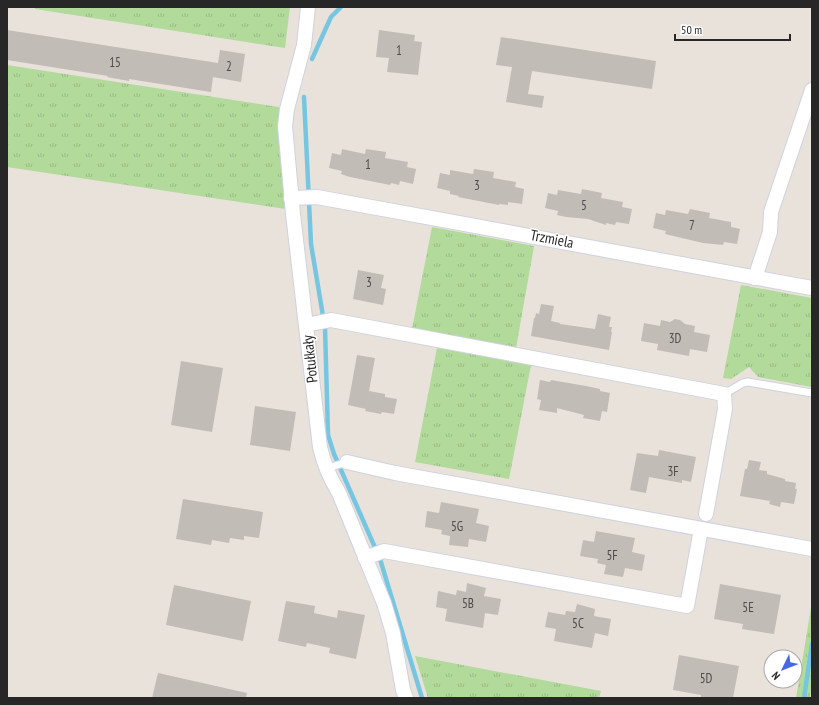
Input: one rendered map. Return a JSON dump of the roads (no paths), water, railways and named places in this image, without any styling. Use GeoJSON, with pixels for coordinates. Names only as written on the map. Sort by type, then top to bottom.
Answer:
{"type":"FeatureCollection","features":[{"type":"Feature","properties":{"kind":"street","name":"Potułkały"},"geometry":{"type":"LineString","coordinates":[[308,7],[304,45],[286,109],[286,126],[312,324],[320,447],[329,468],[331,481],[339,493],[368,557],[389,618],[399,658],[403,690],[406,698]]}},
{"type":"Feature","properties":{"kind":"street"},"geometry":{"type":"LineString","coordinates":[[755,278],[770,232],[771,212],[812,90]]}},
{"type":"Feature","properties":{"kind":"street","name":"Trzmiela"},"geometry":{"type":"LineString","coordinates":[[296,198],[317,197],[812,288]]}},
{"type":"Feature","properties":{"kind":"street"},"geometry":{"type":"LineString","coordinates":[[312,324],[332,320],[724,394],[725,409],[706,514]]}},
{"type":"Feature","properties":{"kind":"street"},"geometry":{"type":"LineString","coordinates":[[346,462],[396,473],[812,549]]}},
{"type":"Feature","properties":{"kind":"street"},"geometry":{"type":"LineString","coordinates":[[368,557],[384,551],[687,606],[701,529]]}},
{"type":"Feature","properties":{"kind":"lane"},"geometry":{"type":"LineString","coordinates":[[724,394],[743,383],[748,382],[812,393]]}},
{"type":"Feature","properties":{"kind":"lane"},"geometry":{"type":"LineString","coordinates":[[329,468],[346,462]]}},
{"type":"Feature","properties":{"kind":"waterway"},"geometry":{"type":"LineString","coordinates":[[312,59],[331,17],[341,7]]}},
{"type":"Feature","properties":{"kind":"waterway"},"geometry":{"type":"LineString","coordinates":[[304,97],[311,244],[325,328],[328,435],[334,454],[380,559],[422,698]]}},
{"type":"Feature","properties":{"kind":"waterway"},"geometry":{"type":"LineString","coordinates":[[804,698],[812,644]]}}]}
